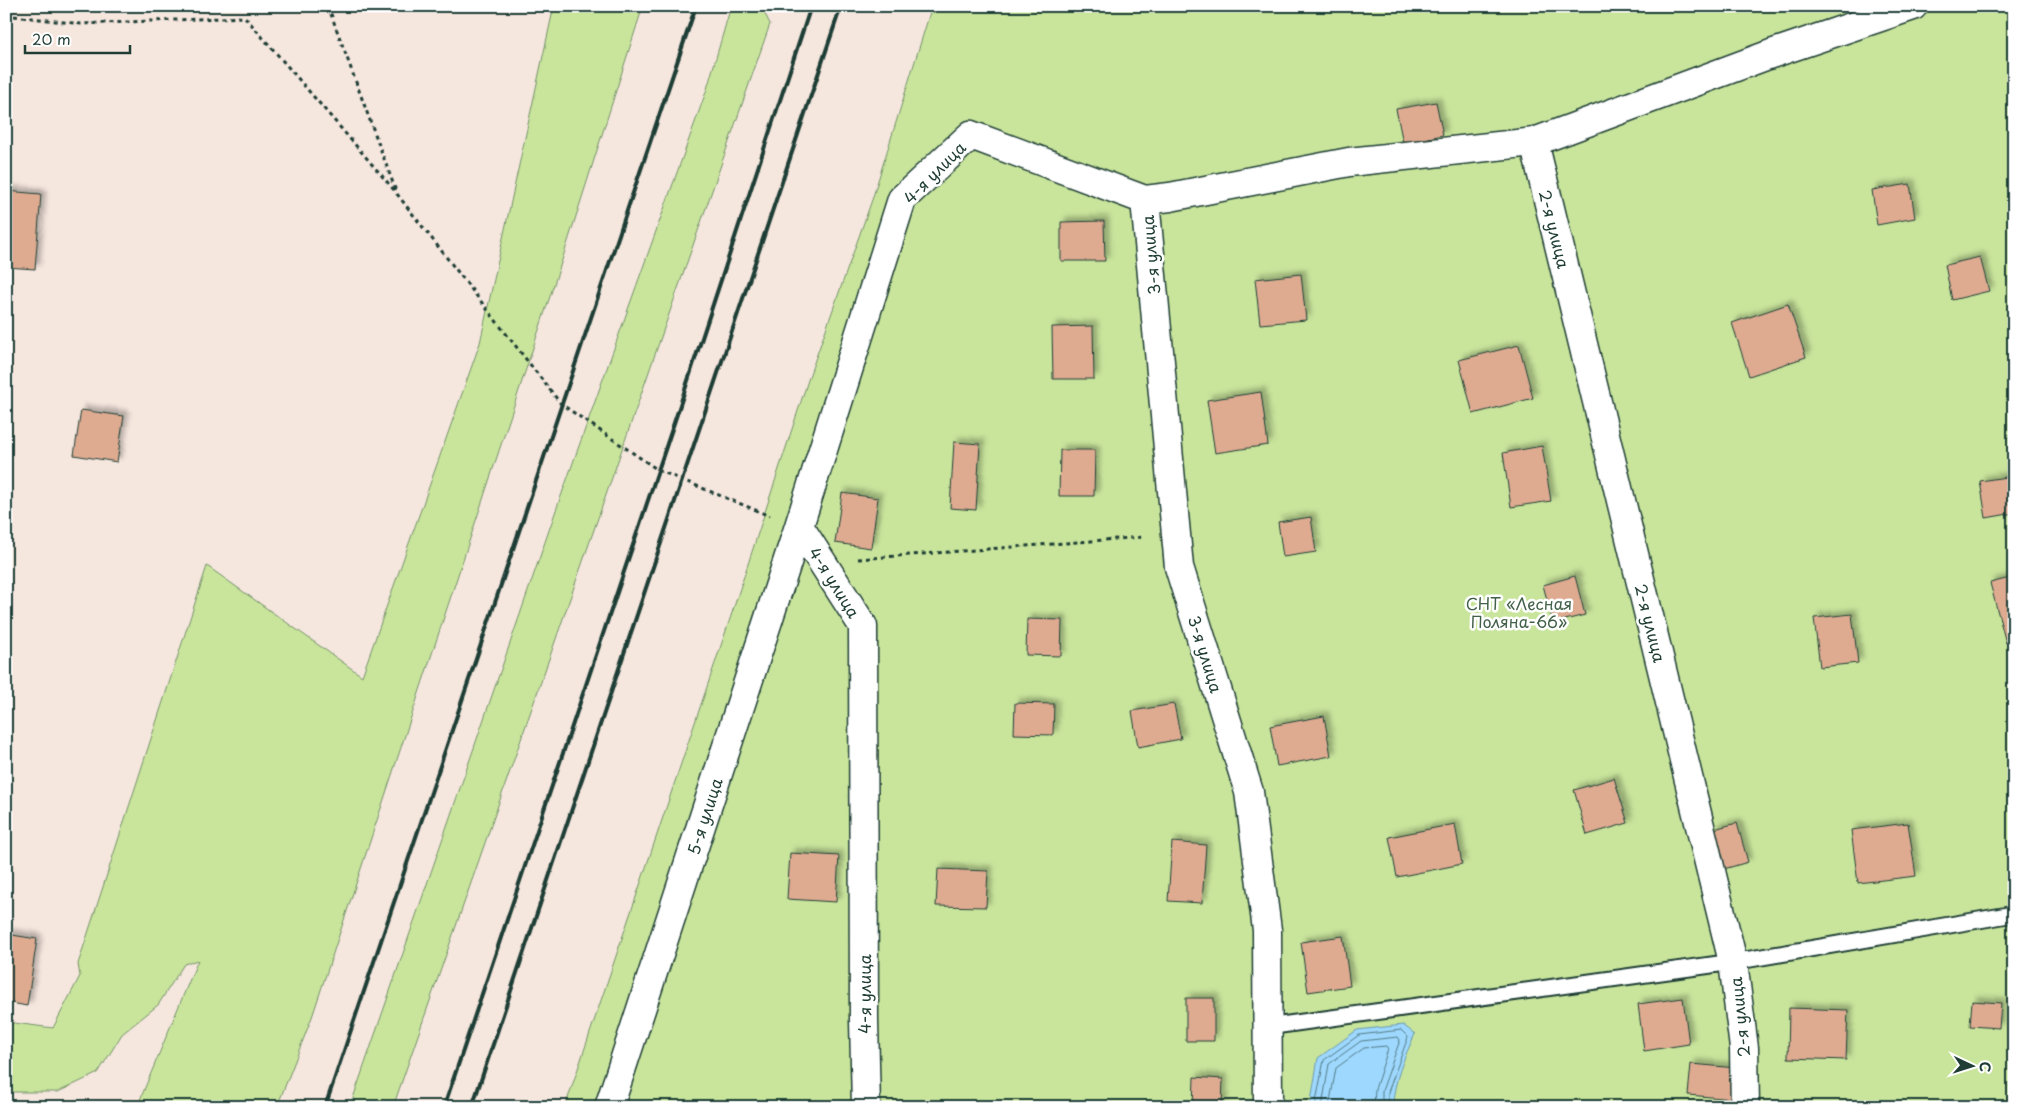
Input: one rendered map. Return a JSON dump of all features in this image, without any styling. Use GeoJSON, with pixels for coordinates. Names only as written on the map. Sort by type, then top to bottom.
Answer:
{"type":"FeatureCollection","features":[{"type":"Feature","properties":{"kind":"street"},"geometry":{"type":"LineString","coordinates":[[1145,200],[1170,198],[1350,162],[1534,142],[1771,54],[1913,6]]}},
{"type":"Feature","properties":{"kind":"street","name":"4-я улица"},"geometry":{"type":"LineString","coordinates":[[866,1107],[863,626],[799,526],[902,199],[971,135],[1145,200]]}},
{"type":"Feature","properties":{"kind":"street","name":"2-я улица"},"geometry":{"type":"LineString","coordinates":[[1534,142],[1733,962],[1744,1048],[1745,1107]]}},
{"type":"Feature","properties":{"kind":"street","name":"3-я улица"},"geometry":{"type":"LineString","coordinates":[[1145,200],[1179,567],[1249,792],[1267,930],[1268,1107]]}},
{"type":"Feature","properties":{"kind":"street","name":"5-я улица"},"geometry":{"type":"LineString","coordinates":[[609,1107],[799,526]]}},
{"type":"Feature","properties":{"kind":"lane"},"geometry":{"type":"LineString","coordinates":[[1267,1027],[1733,962],[2014,914]]}},
{"type":"Feature","properties":{"kind":"path"},"geometry":{"type":"LineString","coordinates":[[328,6],[397,194]]}},
{"type":"Feature","properties":{"kind":"path"},"geometry":{"type":"LineString","coordinates":[[6,15],[81,24],[245,17],[397,194],[561,404],[658,470],[764,514],[799,526]]}},
{"type":"Feature","properties":{"kind":"path"},"geometry":{"type":"LineString","coordinates":[[822,562],[1176,534]]}},
{"type":"Feature","properties":{"kind":"green space"},"geometry":{"type":"Polygon","coordinates":[[[554,6],[643,6],[563,257],[312,1017],[277,1107],[137,1107],[198,960],[184,964],[158,1005],[122,1034],[98,1073],[58,1092],[12,1092],[6,1095],[6,1022],[53,1028],[80,976],[78,964],[207,566],[362,676],[480,343],[554,6]]]}},
{"type":"Feature","properties":{"kind":"green space"},"geometry":{"type":"Polygon","coordinates":[[[731,6],[761,6],[770,24],[393,1107],[350,1107],[555,513],[707,89],[731,6]]]}},
{"type":"Feature","properties":{"kind":"green space","name":"СНТ «Лесная Поляна-66»"},"geometry":{"type":"Polygon","coordinates":[[[932,6],[2014,6],[2014,1107],[565,1107],[733,610],[810,374],[872,200],[932,6]]]}},
{"type":"Feature","properties":{"kind":"water"},"geometry":{"type":"Polygon","coordinates":[[[1403,1025],[1415,1034],[1397,1079],[1393,1107],[1310,1107],[1318,1058],[1357,1030],[1403,1025]]]}},
{"type":"Feature","properties":{"kind":"building"},"geometry":{"type":"Polygon","coordinates":[[[1436,102],[1443,135],[1403,143],[1396,109],[1436,102]]]}},
{"type":"Feature","properties":{"kind":"building"},"geometry":{"type":"Polygon","coordinates":[[[1910,184],[1915,218],[1877,225],[1872,190],[1910,184]]]}},
{"type":"Feature","properties":{"kind":"building"},"geometry":{"type":"Polygon","coordinates":[[[6,191],[41,194],[35,269],[6,267],[6,191]]]}},
{"type":"Feature","properties":{"kind":"building"},"geometry":{"type":"Polygon","coordinates":[[[1104,221],[1105,261],[1061,261],[1061,222],[1104,221]]]}},
{"type":"Feature","properties":{"kind":"building"},"geometry":{"type":"Polygon","coordinates":[[[1980,257],[1989,291],[1952,300],[1945,265],[1980,257]]]}},
{"type":"Feature","properties":{"kind":"building"},"geometry":{"type":"Polygon","coordinates":[[[1301,274],[1306,320],[1260,324],[1255,279],[1301,274]]]}},
{"type":"Feature","properties":{"kind":"building"},"geometry":{"type":"Polygon","coordinates":[[[1788,304],[1806,357],[1749,376],[1732,323],[1788,304]]]}},
{"type":"Feature","properties":{"kind":"building"},"geometry":{"type":"Polygon","coordinates":[[[1093,326],[1094,379],[1053,379],[1052,327],[1093,326]]]}},
{"type":"Feature","properties":{"kind":"building"},"geometry":{"type":"Polygon","coordinates":[[[1519,345],[1533,398],[1473,414],[1459,360],[1519,345]]]}},
{"type":"Feature","properties":{"kind":"building"},"geometry":{"type":"Polygon","coordinates":[[[1261,392],[1268,445],[1215,453],[1207,400],[1261,392]]]}},
{"type":"Feature","properties":{"kind":"building"},"geometry":{"type":"Polygon","coordinates":[[[81,410],[124,416],[117,462],[74,455],[81,410]]]}},
{"type":"Feature","properties":{"kind":"building"},"geometry":{"type":"Polygon","coordinates":[[[954,442],[980,444],[976,510],[950,508],[954,442]]]}},
{"type":"Feature","properties":{"kind":"building"},"geometry":{"type":"Polygon","coordinates":[[[1542,446],[1551,501],[1511,507],[1503,453],[1542,446]]]}},
{"type":"Feature","properties":{"kind":"building"},"geometry":{"type":"Polygon","coordinates":[[[1060,450],[1095,450],[1094,496],[1059,496],[1060,450]]]}},
{"type":"Feature","properties":{"kind":"building"},"geometry":{"type":"Polygon","coordinates":[[[2013,476],[2014,513],[1986,518],[1980,481],[2013,476]]]}},
{"type":"Feature","properties":{"kind":"building"},"geometry":{"type":"Polygon","coordinates":[[[842,493],[878,498],[871,548],[835,543],[842,493]]]}},
{"type":"Feature","properties":{"kind":"building"},"geometry":{"type":"Polygon","coordinates":[[[1311,517],[1316,552],[1283,557],[1278,522],[1311,517]]]}},
{"type":"Feature","properties":{"kind":"building"},"geometry":{"type":"Polygon","coordinates":[[[1575,576],[1585,615],[1553,623],[1543,585],[1575,576]]]}},
{"type":"Feature","properties":{"kind":"building"},"geometry":{"type":"Polygon","coordinates":[[[2014,577],[2014,641],[2006,643],[1990,583],[2014,577]]]}},
{"type":"Feature","properties":{"kind":"building"},"geometry":{"type":"Polygon","coordinates":[[[1852,614],[1858,663],[1820,667],[1814,618],[1852,614]]]}},
{"type":"Feature","properties":{"kind":"building"},"geometry":{"type":"Polygon","coordinates":[[[1027,619],[1062,620],[1061,656],[1026,655],[1027,619]]]}},
{"type":"Feature","properties":{"kind":"building"},"geometry":{"type":"Polygon","coordinates":[[[1015,703],[1054,704],[1053,735],[1014,734],[1015,703]]]}},
{"type":"Feature","properties":{"kind":"building"},"geometry":{"type":"Polygon","coordinates":[[[1174,704],[1181,739],[1138,747],[1132,711],[1174,704]]]}},
{"type":"Feature","properties":{"kind":"building"},"geometry":{"type":"Polygon","coordinates":[[[1324,716],[1331,756],[1277,766],[1270,726],[1324,716]]]}},
{"type":"Feature","properties":{"kind":"building"},"geometry":{"type":"Polygon","coordinates":[[[1614,778],[1628,823],[1587,835],[1574,790],[1614,778]]]}},
{"type":"Feature","properties":{"kind":"building"},"geometry":{"type":"Polygon","coordinates":[[[1737,823],[1748,862],[1724,869],[1714,829],[1737,823]]]}},
{"type":"Feature","properties":{"kind":"building"},"geometry":{"type":"Polygon","coordinates":[[[1908,823],[1916,876],[1858,883],[1851,830],[1908,823]]]}},
{"type":"Feature","properties":{"kind":"building"},"geometry":{"type":"Polygon","coordinates":[[[1455,824],[1462,864],[1397,877],[1389,837],[1455,824]]]}},
{"type":"Feature","properties":{"kind":"building"},"geometry":{"type":"Polygon","coordinates":[[[1172,842],[1206,845],[1202,903],[1168,901],[1172,842]]]}},
{"type":"Feature","properties":{"kind":"building"},"geometry":{"type":"Polygon","coordinates":[[[790,853],[839,856],[836,902],[787,899],[790,853]]]}},
{"type":"Feature","properties":{"kind":"building"},"geometry":{"type":"Polygon","coordinates":[[[938,869],[988,871],[986,907],[936,906],[938,869]]]}},
{"type":"Feature","properties":{"kind":"building"},"geometry":{"type":"Polygon","coordinates":[[[6,934],[37,939],[27,1006],[6,1002],[6,934]]]}},
{"type":"Feature","properties":{"kind":"building"},"geometry":{"type":"Polygon","coordinates":[[[1343,936],[1350,986],[1308,992],[1301,942],[1343,936]]]}},
{"type":"Feature","properties":{"kind":"building"},"geometry":{"type":"Polygon","coordinates":[[[1186,998],[1214,998],[1214,1041],[1186,1041],[1186,998]]]}},
{"type":"Feature","properties":{"kind":"building"},"geometry":{"type":"Polygon","coordinates":[[[1683,998],[1689,1044],[1644,1051],[1638,1004],[1683,998]]]}},
{"type":"Feature","properties":{"kind":"building"},"geometry":{"type":"Polygon","coordinates":[[[1972,1001],[2001,1003],[1999,1028],[1970,1026],[1972,1001]]]}},
{"type":"Feature","properties":{"kind":"building"},"geometry":{"type":"Polygon","coordinates":[[[1789,1008],[1848,1010],[1846,1060],[1788,1058],[1789,1008]]]}},
{"type":"Feature","properties":{"kind":"building"},"geometry":{"type":"Polygon","coordinates":[[[1691,1064],[1737,1068],[1734,1099],[1688,1095],[1691,1064]]]}},
{"type":"Feature","properties":{"kind":"building"},"geometry":{"type":"Polygon","coordinates":[[[1194,1077],[1223,1079],[1222,1107],[1193,1107],[1194,1077]]]}},
{"type":"Feature","properties":{"kind":"railway"},"geometry":{"type":"LineString","coordinates":[[325,1107],[696,6]]}},
{"type":"Feature","properties":{"kind":"railway"},"geometry":{"type":"LineString","coordinates":[[444,1107],[677,414],[811,6]]}},
{"type":"Feature","properties":{"kind":"railway"},"geometry":{"type":"LineString","coordinates":[[472,1107],[841,6]]}}]}
